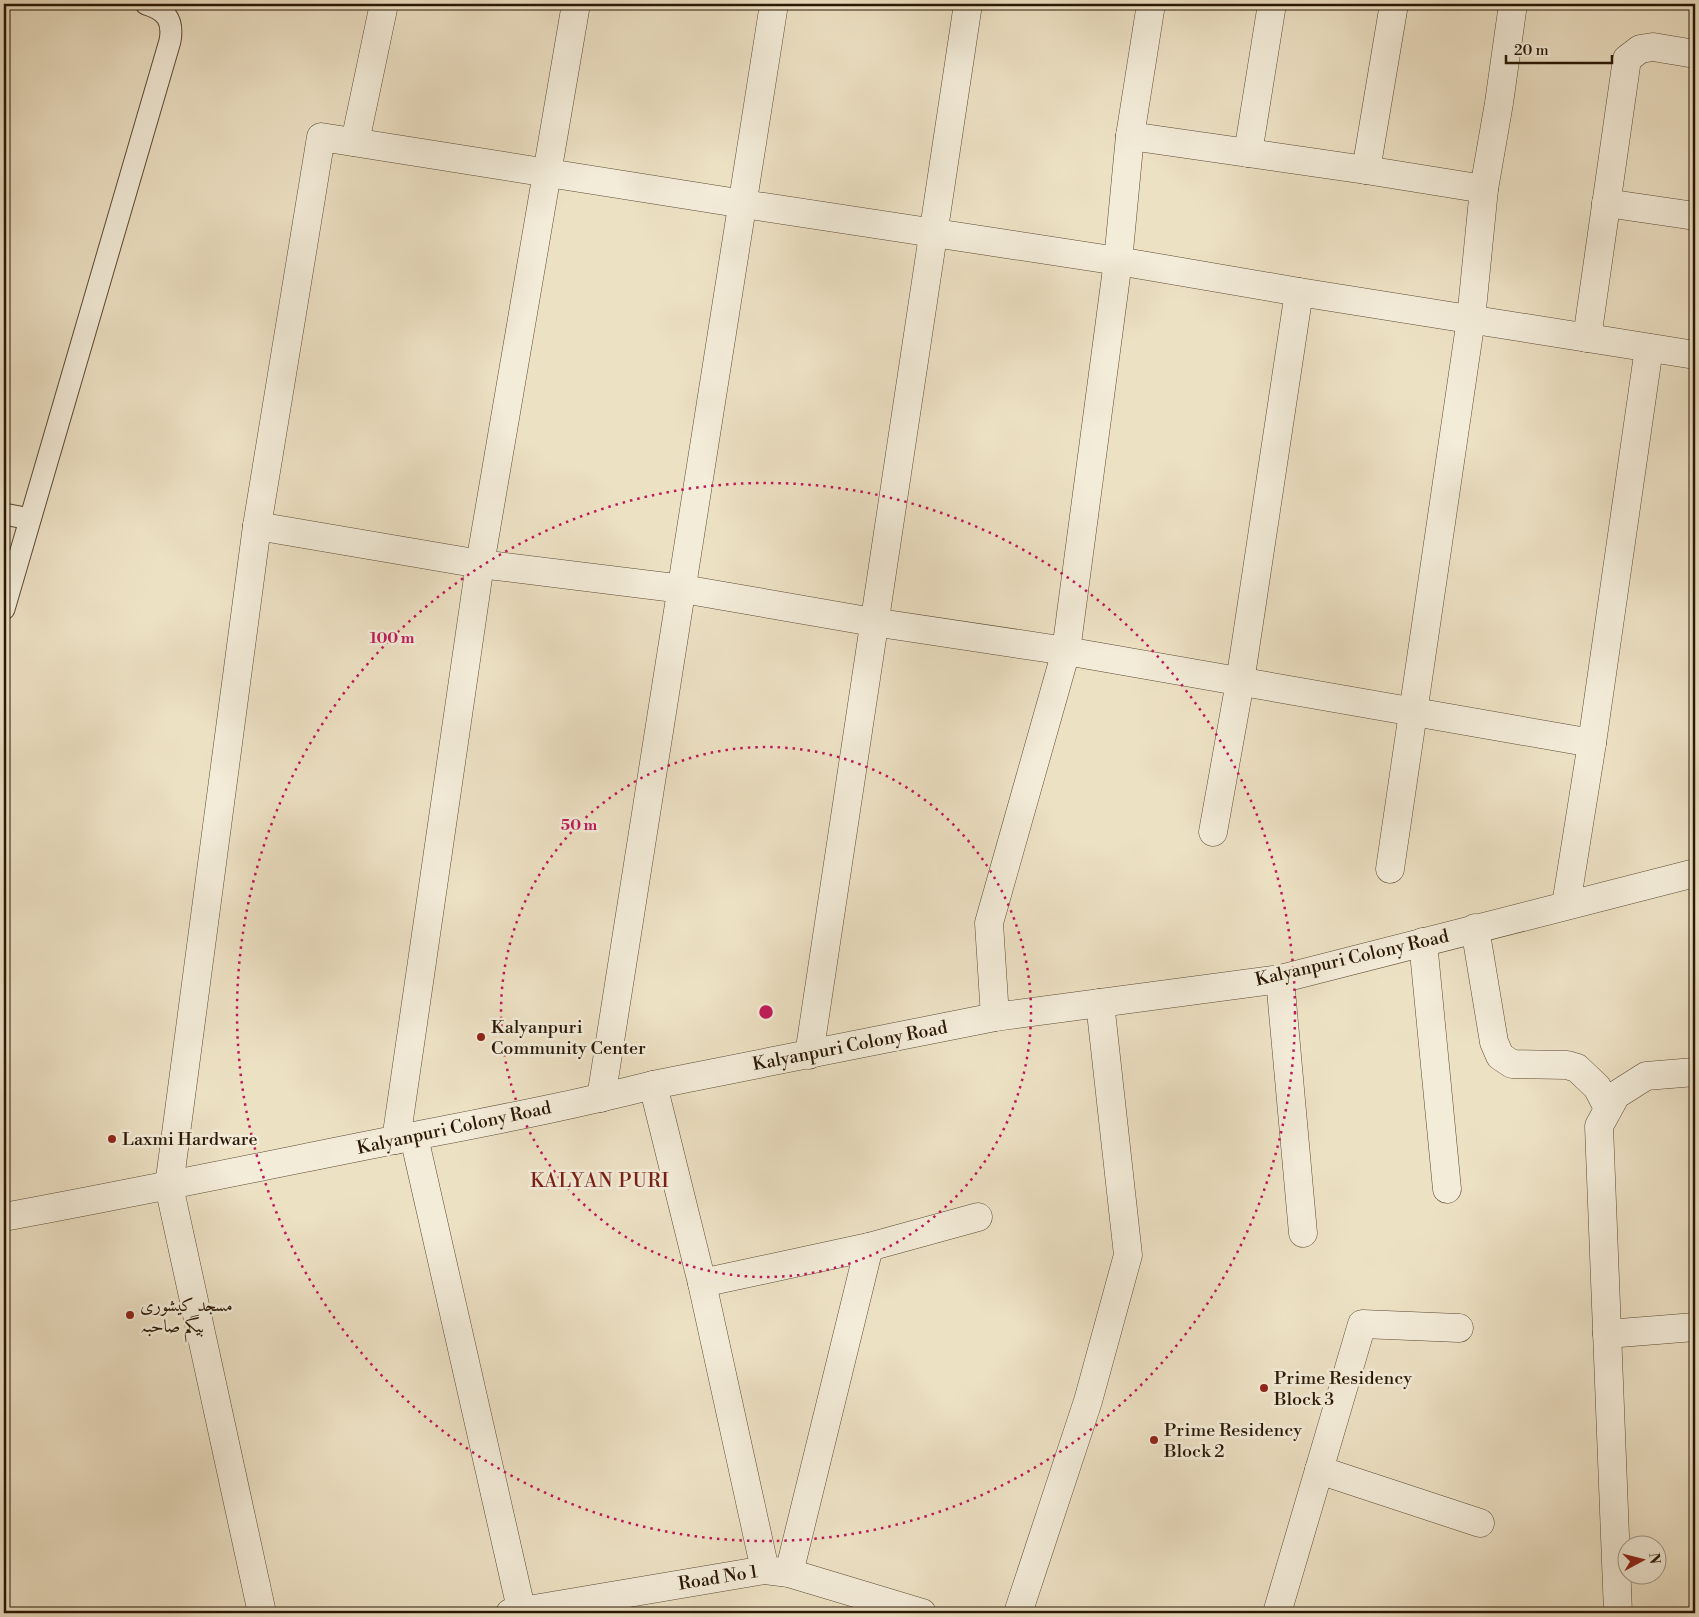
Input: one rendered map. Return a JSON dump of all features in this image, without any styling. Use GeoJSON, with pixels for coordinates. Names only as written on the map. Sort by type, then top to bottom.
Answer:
{"type":"FeatureCollection","features":[{"type":"Feature","properties":{"kind":"street"},"geometry":{"type":"LineString","coordinates":[[355,142],[384,4]]}},
{"type":"Feature","properties":{"kind":"street"},"geometry":{"type":"LineString","coordinates":[[518,1612],[405,1138],[480,564],[576,4]]}},
{"type":"Feature","properties":{"kind":"street"},"geometry":{"type":"LineString","coordinates":[[601,1098],[744,204],[774,4]]}},
{"type":"Feature","properties":{"kind":"street"},"geometry":{"type":"LineString","coordinates":[[809,1055],[968,4]]}},
{"type":"Feature","properties":{"kind":"street"},"geometry":{"type":"LineString","coordinates":[[995,1017],[989,923],[1066,651],[1118,261],[1130,136],[1150,4]]}},
{"type":"Feature","properties":{"kind":"street"},"geometry":{"type":"LineString","coordinates":[[1248,153],[1272,4]]}},
{"type":"Feature","properties":{"kind":"street"},"geometry":{"type":"LineString","coordinates":[[1366,170],[1394,4]]}},
{"type":"Feature","properties":{"kind":"street"},"geometry":{"type":"LineString","coordinates":[[1390,869],[1471,319],[1484,189],[1499,103],[1513,4]]}},
{"type":"Feature","properties":{"kind":"street"},"geometry":{"type":"LineString","coordinates":[[1587,338],[1627,59],[1640,49],[1653,47],[1695,54]]}},
{"type":"Feature","properties":{"kind":"street"},"geometry":{"type":"LineString","coordinates":[[1130,136],[1484,189]]}},
{"type":"Feature","properties":{"kind":"street"},"geometry":{"type":"LineString","coordinates":[[262,1613],[169,1186],[257,526],[321,137],[1118,261],[1695,355]]}},
{"type":"Feature","properties":{"kind":"street"},"geometry":{"type":"LineString","coordinates":[[1606,203],[1695,216]]}},
{"type":"Feature","properties":{"kind":"street"},"geometry":{"type":"LineString","coordinates":[[1213,832],[1240,682],[1299,292]]}},
{"type":"Feature","properties":{"kind":"street"},"geometry":{"type":"LineString","coordinates":[[1566,904],[1592,743],[1649,348]]}},
{"type":"Feature","properties":{"kind":"street"},"geometry":{"type":"LineString","coordinates":[[257,526],[480,564],[683,589],[873,622],[1066,651],[1592,743]]}},
{"type":"Feature","properties":{"kind":"street","name":"Kalyanpuri Colony Road"},"geometry":{"type":"LineString","coordinates":[[4,1217],[169,1186],[601,1098],[653,1085],[995,1017],[1280,979],[1566,904],[1695,873]]}},
{"type":"Feature","properties":{"kind":"street"},"geometry":{"type":"LineString","coordinates":[[1475,928],[1494,1042],[1500,1056],[1512,1064],[1567,1065],[1577,1068],[1597,1087],[1608,1108]]}},
{"type":"Feature","properties":{"kind":"street"},"geometry":{"type":"LineString","coordinates":[[1423,942],[1447,1189]]}},
{"type":"Feature","properties":{"kind":"street"},"geometry":{"type":"LineString","coordinates":[[1280,979],[1303,1233]]}},
{"type":"Feature","properties":{"kind":"street"},"geometry":{"type":"LineString","coordinates":[[1018,1613],[1088,1401],[1128,1255],[1100,1003]]}},
{"type":"Feature","properties":{"kind":"street"},"geometry":{"type":"LineString","coordinates":[[1618,1613],[1599,1126],[1616,1094],[1646,1076],[1695,1072]]}},
{"type":"Feature","properties":{"kind":"street"},"geometry":{"type":"LineString","coordinates":[[653,1085],[777,1572]]}},
{"type":"Feature","properties":{"kind":"street"},"geometry":{"type":"LineString","coordinates":[[702,1283],[869,1247],[978,1217]]}},
{"type":"Feature","properties":{"kind":"street"},"geometry":{"type":"LineString","coordinates":[[777,1572],[869,1247]]}},
{"type":"Feature","properties":{"kind":"street"},"geometry":{"type":"LineString","coordinates":[[1277,1613],[1362,1324],[1460,1328]]}},
{"type":"Feature","properties":{"kind":"street"},"geometry":{"type":"LineString","coordinates":[[1607,1334],[1695,1327]]}},
{"type":"Feature","properties":{"kind":"street"},"geometry":{"type":"LineString","coordinates":[[1319,1470],[1480,1523]]}},
{"type":"Feature","properties":{"kind":"street","name":"Road No 1"},"geometry":{"type":"LineString","coordinates":[[518,1612],[777,1572],[922,1613]]}},
{"type":"Feature","properties":{"kind":"lane"},"geometry":{"type":"LineString","coordinates":[[4,609],[170,41],[172,30],[167,17],[159,8],[146,4]]}},
{"type":"Feature","properties":{"kind":"lane"},"geometry":{"type":"LineString","coordinates":[[4,514],[30,519]]}},
{"type":"Feature","properties":{"kind":"place","name":"Kalyanpuri Community Center"},"geometry":{"type":"Point","coordinates":[481,1037]}},
{"type":"Feature","properties":{"kind":"place","name":"Laxmi Hardware"},"geometry":{"type":"Point","coordinates":[112,1139]}},
{"type":"Feature","properties":{"kind":"place","name":"مسجد کیشوری بیگم صاحبہ"},"geometry":{"type":"Point","coordinates":[130,1315]}},
{"type":"Feature","properties":{"kind":"place","name":"Prime Residency Block 3"},"geometry":{"type":"Point","coordinates":[1264,1388]}},
{"type":"Feature","properties":{"kind":"place","name":"Prime Residency Block 2"},"geometry":{"type":"Point","coordinates":[1154,1440]}},
{"type":"Feature","properties":{"kind":"district","name":"KALYAN PURI"},"geometry":{"type":"Point","coordinates":[600,1181]}}]}
